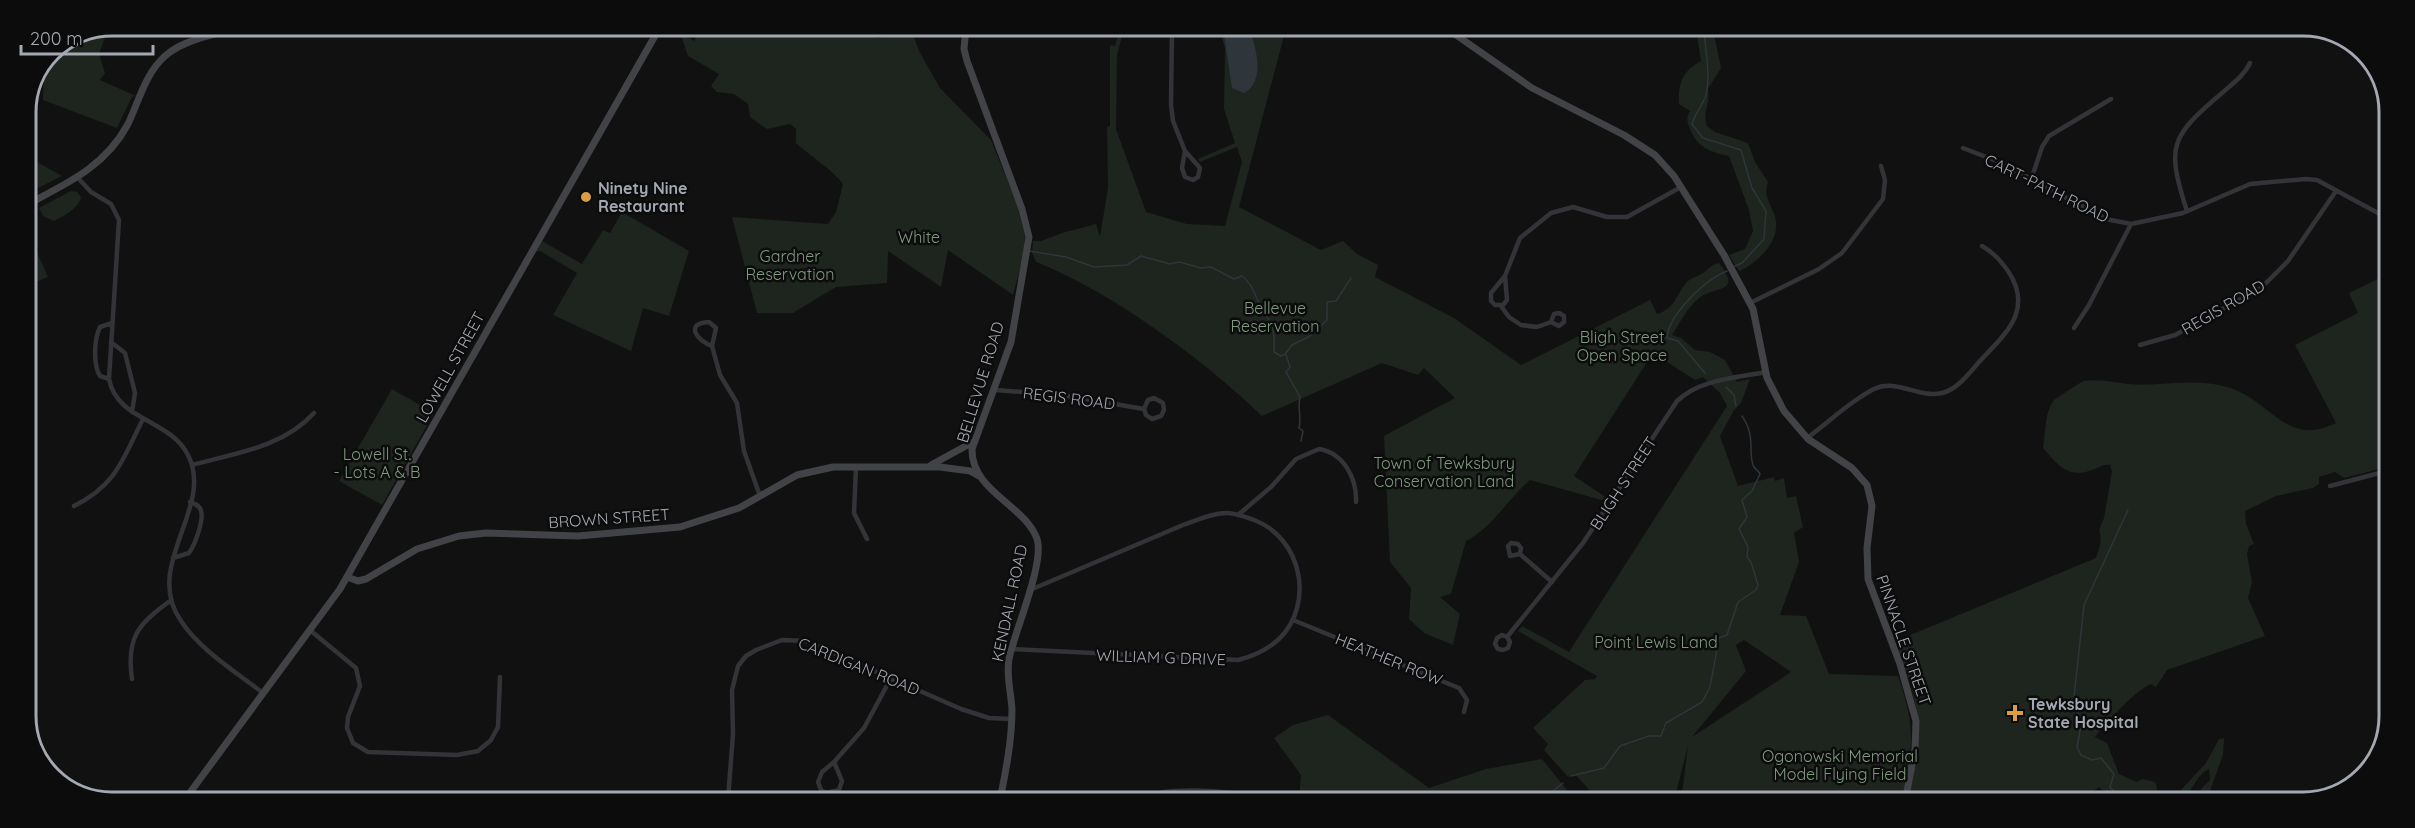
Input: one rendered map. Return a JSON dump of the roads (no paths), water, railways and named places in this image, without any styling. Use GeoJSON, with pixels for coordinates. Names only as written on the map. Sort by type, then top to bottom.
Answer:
{"type":"FeatureCollection","features":[{"type":"Feature","properties":{"kind":"street"},"geometry":{"type":"LineString","coordinates":[[36,200],[78,178],[102,159],[127,126],[147,81],[164,56],[188,43],[214,36]]}},
{"type":"Feature","properties":{"kind":"street","name":"LOWELL STREET"},"geometry":{"type":"LineString","coordinates":[[190,792],[311,631],[347,577],[655,36]]}},
{"type":"Feature","properties":{"kind":"street","name":"BELLEVUE ROAD"},"geometry":{"type":"LineString","coordinates":[[965,36],[964,49],[967,61],[1022,208],[1029,237],[1011,342],[972,455],[979,476]]}},
{"type":"Feature","properties":{"kind":"street"},"geometry":{"type":"LineString","coordinates":[[1172,36],[1173,121],[1185,151],[1200,168],[1198,177],[1193,180],[1185,177],[1183,172],[1185,151]]}},
{"type":"Feature","properties":{"kind":"street","name":"PINNACLE STREET"},"geometry":{"type":"LineString","coordinates":[[1457,36],[1532,88],[1624,135],[1654,155],[1681,187],[1750,303],[1766,372],[1784,411],[1807,438],[1852,468],[1870,491],[1872,506],[1867,548],[1868,579],[1907,684],[1917,732],[1907,792]]}},
{"type":"Feature","properties":{"kind":"street"},"geometry":{"type":"LineString","coordinates":[[2187,211],[2175,175],[2174,152],[2178,139],[2192,118],[2242,76],[2250,63]]}},
{"type":"Feature","properties":{"kind":"street"},"geometry":{"type":"LineString","coordinates":[[2031,180],[2042,147],[2049,136],[2111,99]]}},
{"type":"Feature","properties":{"kind":"street","name":"CART-PATH ROAD"},"geometry":{"type":"LineString","coordinates":[[1963,148],[1999,162],[2106,219],[2131,224]]}},
{"type":"Feature","properties":{"kind":"street"},"geometry":{"type":"LineString","coordinates":[[1750,303],[1819,269],[1842,253],[1881,204],[1885,184],[1881,166]]}},
{"type":"Feature","properties":{"kind":"street"},"geometry":{"type":"LineString","coordinates":[[78,178],[91,192],[111,204],[119,220],[109,379],[115,396],[132,412],[176,438],[192,465],[194,482],[173,558],[168,585],[170,601],[188,631],[263,693]]}},
{"type":"Feature","properties":{"kind":"street"},"geometry":{"type":"LineString","coordinates":[[2074,328],[2089,305],[2131,224],[2187,211],[2250,184],[2311,178],[2379,214]]}},
{"type":"Feature","properties":{"kind":"street"},"geometry":{"type":"LineString","coordinates":[[1551,322],[1537,327],[1521,325],[1509,317],[1501,306],[1493,304],[1490,296],[1505,276],[1520,238],[1551,213],[1573,207],[1607,217],[1627,217],[1681,187]]}},
{"type":"Feature","properties":{"kind":"street","name":"REGIS ROAD"},"geometry":{"type":"LineString","coordinates":[[2140,345],[2175,335],[2261,288],[2288,261],[2336,191]]}},
{"type":"Feature","properties":{"kind":"street"},"geometry":{"type":"LineString","coordinates":[[1807,438],[1866,394],[1882,386],[1900,387],[1930,394],[1953,389],[2002,338],[2017,312],[2019,290],[1997,255],[1982,246]]}},
{"type":"Feature","properties":{"kind":"street"},"geometry":{"type":"LineString","coordinates":[[1501,306],[1508,297],[1505,276]]}},
{"type":"Feature","properties":{"kind":"street"},"geometry":{"type":"LineString","coordinates":[[712,346],[697,338],[696,327],[702,322],[709,322],[716,328],[712,346],[720,375],[740,410],[744,451],[760,496]]}},
{"type":"Feature","properties":{"kind":"street"},"geometry":{"type":"LineString","coordinates":[[109,379],[100,376],[96,368],[97,333],[102,326],[112,323]]}},
{"type":"Feature","properties":{"kind":"street"},"geometry":{"type":"LineString","coordinates":[[111,342],[125,353],[135,393],[136,404],[132,412]]}},
{"type":"Feature","properties":{"kind":"street","name":"BLIGH STREET"},"geometry":{"type":"LineString","coordinates":[[1507,637],[1583,543],[1677,401],[1690,390],[1704,384],[1766,372]]}},
{"type":"Feature","properties":{"kind":"street","name":"REGIS ROAD"},"geometry":{"type":"LineString","coordinates":[[995,390],[1062,395],[1144,409],[1149,417],[1155,419],[1161,416],[1164,410],[1163,403],[1155,398],[1148,400],[1144,409]]}},
{"type":"Feature","properties":{"kind":"street"},"geometry":{"type":"LineString","coordinates":[[192,465],[276,442],[297,430],[314,413]]}},
{"type":"Feature","properties":{"kind":"street"},"geometry":{"type":"LineString","coordinates":[[74,506],[98,493],[110,481],[143,418]]}},
{"type":"Feature","properties":{"kind":"street"},"geometry":{"type":"LineString","coordinates":[[928,467],[975,441]]}},
{"type":"Feature","properties":{"kind":"street"},"geometry":{"type":"LineString","coordinates":[[1238,515],[1271,487],[1296,459],[1319,449],[1336,455],[1342,461],[1357,488],[1356,501]]}},
{"type":"Feature","properties":{"kind":"street"},"geometry":{"type":"LineString","coordinates":[[856,466],[854,513],[867,539]]}},
{"type":"Feature","properties":{"kind":"street","name":"BROWN STREET"},"geometry":{"type":"LineString","coordinates":[[347,577],[358,580],[366,579],[417,549],[459,536],[486,533],[578,536],[662,530],[733,510],[797,475],[833,467],[928,467],[958,469],[979,476]]}},
{"type":"Feature","properties":{"kind":"street"},"geometry":{"type":"LineString","coordinates":[[2330,486],[2379,473]]}},
{"type":"Feature","properties":{"kind":"street","name":"KENDALL ROAD"},"geometry":{"type":"LineString","coordinates":[[979,476],[1025,522],[1037,538],[1038,545],[1029,591],[1008,670],[1011,739],[1001,792]]}},
{"type":"Feature","properties":{"kind":"street"},"geometry":{"type":"LineString","coordinates":[[173,558],[189,553],[193,546],[202,513],[199,507],[190,502]]}},
{"type":"Feature","properties":{"kind":"street","name":"WILLIAM G DRIVE"},"geometry":{"type":"LineString","coordinates":[[1012,650],[1238,660],[1267,648],[1280,638],[1293,620],[1297,608],[1300,580],[1294,559],[1277,534],[1259,522],[1228,513],[1203,518],[1029,591]]}},
{"type":"Feature","properties":{"kind":"street"},"geometry":{"type":"LineString","coordinates":[[1520,554],[1552,582]]}},
{"type":"Feature","properties":{"kind":"street"},"geometry":{"type":"LineString","coordinates":[[132,679],[130,664],[134,636],[144,622],[170,601]]}},
{"type":"Feature","properties":{"kind":"street","name":"HEATHER ROW"},"geometry":{"type":"LineString","coordinates":[[1293,620],[1459,688],[1467,700],[1464,712]]}},
{"type":"Feature","properties":{"kind":"street"},"geometry":{"type":"LineString","coordinates":[[311,631],[350,660],[357,671],[360,686],[348,717],[347,728],[353,743],[368,753],[457,755],[478,751],[491,740],[499,723],[500,677]]}},
{"type":"Feature","properties":{"kind":"street","name":"CARDIGAN ROAD"},"geometry":{"type":"LineString","coordinates":[[729,792],[732,758],[733,683],[738,666],[746,656],[756,650],[793,639],[806,641],[978,715],[1011,719]]}},
{"type":"Feature","properties":{"kind":"street"},"geometry":{"type":"LineString","coordinates":[[824,792],[818,782],[822,772],[864,728],[891,678]]}},
{"type":"Feature","properties":{"kind":"street"},"geometry":{"type":"LineString","coordinates":[[830,792],[839,790],[842,781],[834,762]]}},
{"type":"Feature","properties":{"kind":"waterway"},"geometry":{"type":"LineString","coordinates":[[1705,36],[1708,70],[1706,95],[1692,124],[1703,138],[1741,150],[1752,188],[1766,211],[1764,239],[1742,263],[1735,266]]}},
{"type":"Feature","properties":{"kind":"waterway"},"geometry":{"type":"LineString","coordinates":[[1029,251],[1066,257],[1094,267],[1127,265],[1141,256],[1170,264],[1179,262],[1201,268],[1211,267],[1234,279],[1242,276],[1251,286],[1270,322],[1274,333],[1274,352],[1281,356],[1285,354]]}},
{"type":"Feature","properties":{"kind":"waterway"},"geometry":{"type":"LineString","coordinates":[[1705,373],[1678,341],[1667,338],[1669,329],[1681,309],[1699,290],[1727,271]]}},
{"type":"Feature","properties":{"kind":"waterway"},"geometry":{"type":"LineString","coordinates":[[1286,353],[1292,345],[1310,336],[1327,320],[1327,302],[1336,301],[1351,278]]}},
{"type":"Feature","properties":{"kind":"waterway"},"geometry":{"type":"LineString","coordinates":[[1286,355],[1290,367],[1286,372],[1300,397],[1299,428],[1303,431],[1301,441]]}},
{"type":"Feature","properties":{"kind":"waterway"},"geometry":{"type":"LineString","coordinates":[[1726,387],[1734,395],[1736,406]]}},
{"type":"Feature","properties":{"kind":"waterway"},"geometry":{"type":"LineString","coordinates":[[1571,776],[1604,768],[1620,746],[1649,736],[1661,736],[1666,723],[1702,702],[1710,687],[1719,638],[1727,635],[1738,602],[1756,590],[1758,585],[1751,562],[1747,557],[1748,547],[1739,529],[1747,517],[1742,500],[1752,491],[1760,474],[1752,463],[1751,438],[1742,416]]}},
{"type":"Feature","properties":{"kind":"waterway"},"geometry":{"type":"LineString","coordinates":[[2114,792],[2110,787],[2114,774],[2101,758],[2092,760],[2081,755],[2077,747],[2082,719],[2073,706],[2084,605],[2128,510]]}},
{"type":"Feature","properties":{"kind":"waterway"},"geometry":{"type":"LineString","coordinates":[[1552,792],[1563,783]]}},
{"type":"Feature","properties":{"kind":"place","name":"Ninety Nine Restaurant"},"geometry":{"type":"Point","coordinates":[586,197]}},
{"type":"Feature","properties":{"kind":"place","name":"Tewksbury State Hospital"},"geometry":{"type":"Point","coordinates":[2015,713]}},
{"type":"Feature","properties":{"kind":"park label","name":"White"},"geometry":{"type":"Point","coordinates":[919,237]}},
{"type":"Feature","properties":{"kind":"park label","name":"Gardner Reservation"},"geometry":{"type":"Point","coordinates":[790,265]}},
{"type":"Feature","properties":{"kind":"park label","name":"Bellevue Reservation"},"geometry":{"type":"Point","coordinates":[1275,317]}},
{"type":"Feature","properties":{"kind":"park label","name":"Bligh Street Open Space"},"geometry":{"type":"Point","coordinates":[1622,346]}},
{"type":"Feature","properties":{"kind":"park label","name":"Lowell St. - Lots A & B"},"geometry":{"type":"Point","coordinates":[377,463]}},
{"type":"Feature","properties":{"kind":"park label","name":"Town of Tewksbury Conservation Land"},"geometry":{"type":"Point","coordinates":[1444,472]}},
{"type":"Feature","properties":{"kind":"park label","name":"Point Lewis Land"},"geometry":{"type":"Point","coordinates":[1656,642]}},
{"type":"Feature","properties":{"kind":"park label","name":"Ogonowski Memorial Model Flying Field"},"geometry":{"type":"Point","coordinates":[1840,765]}}]}
